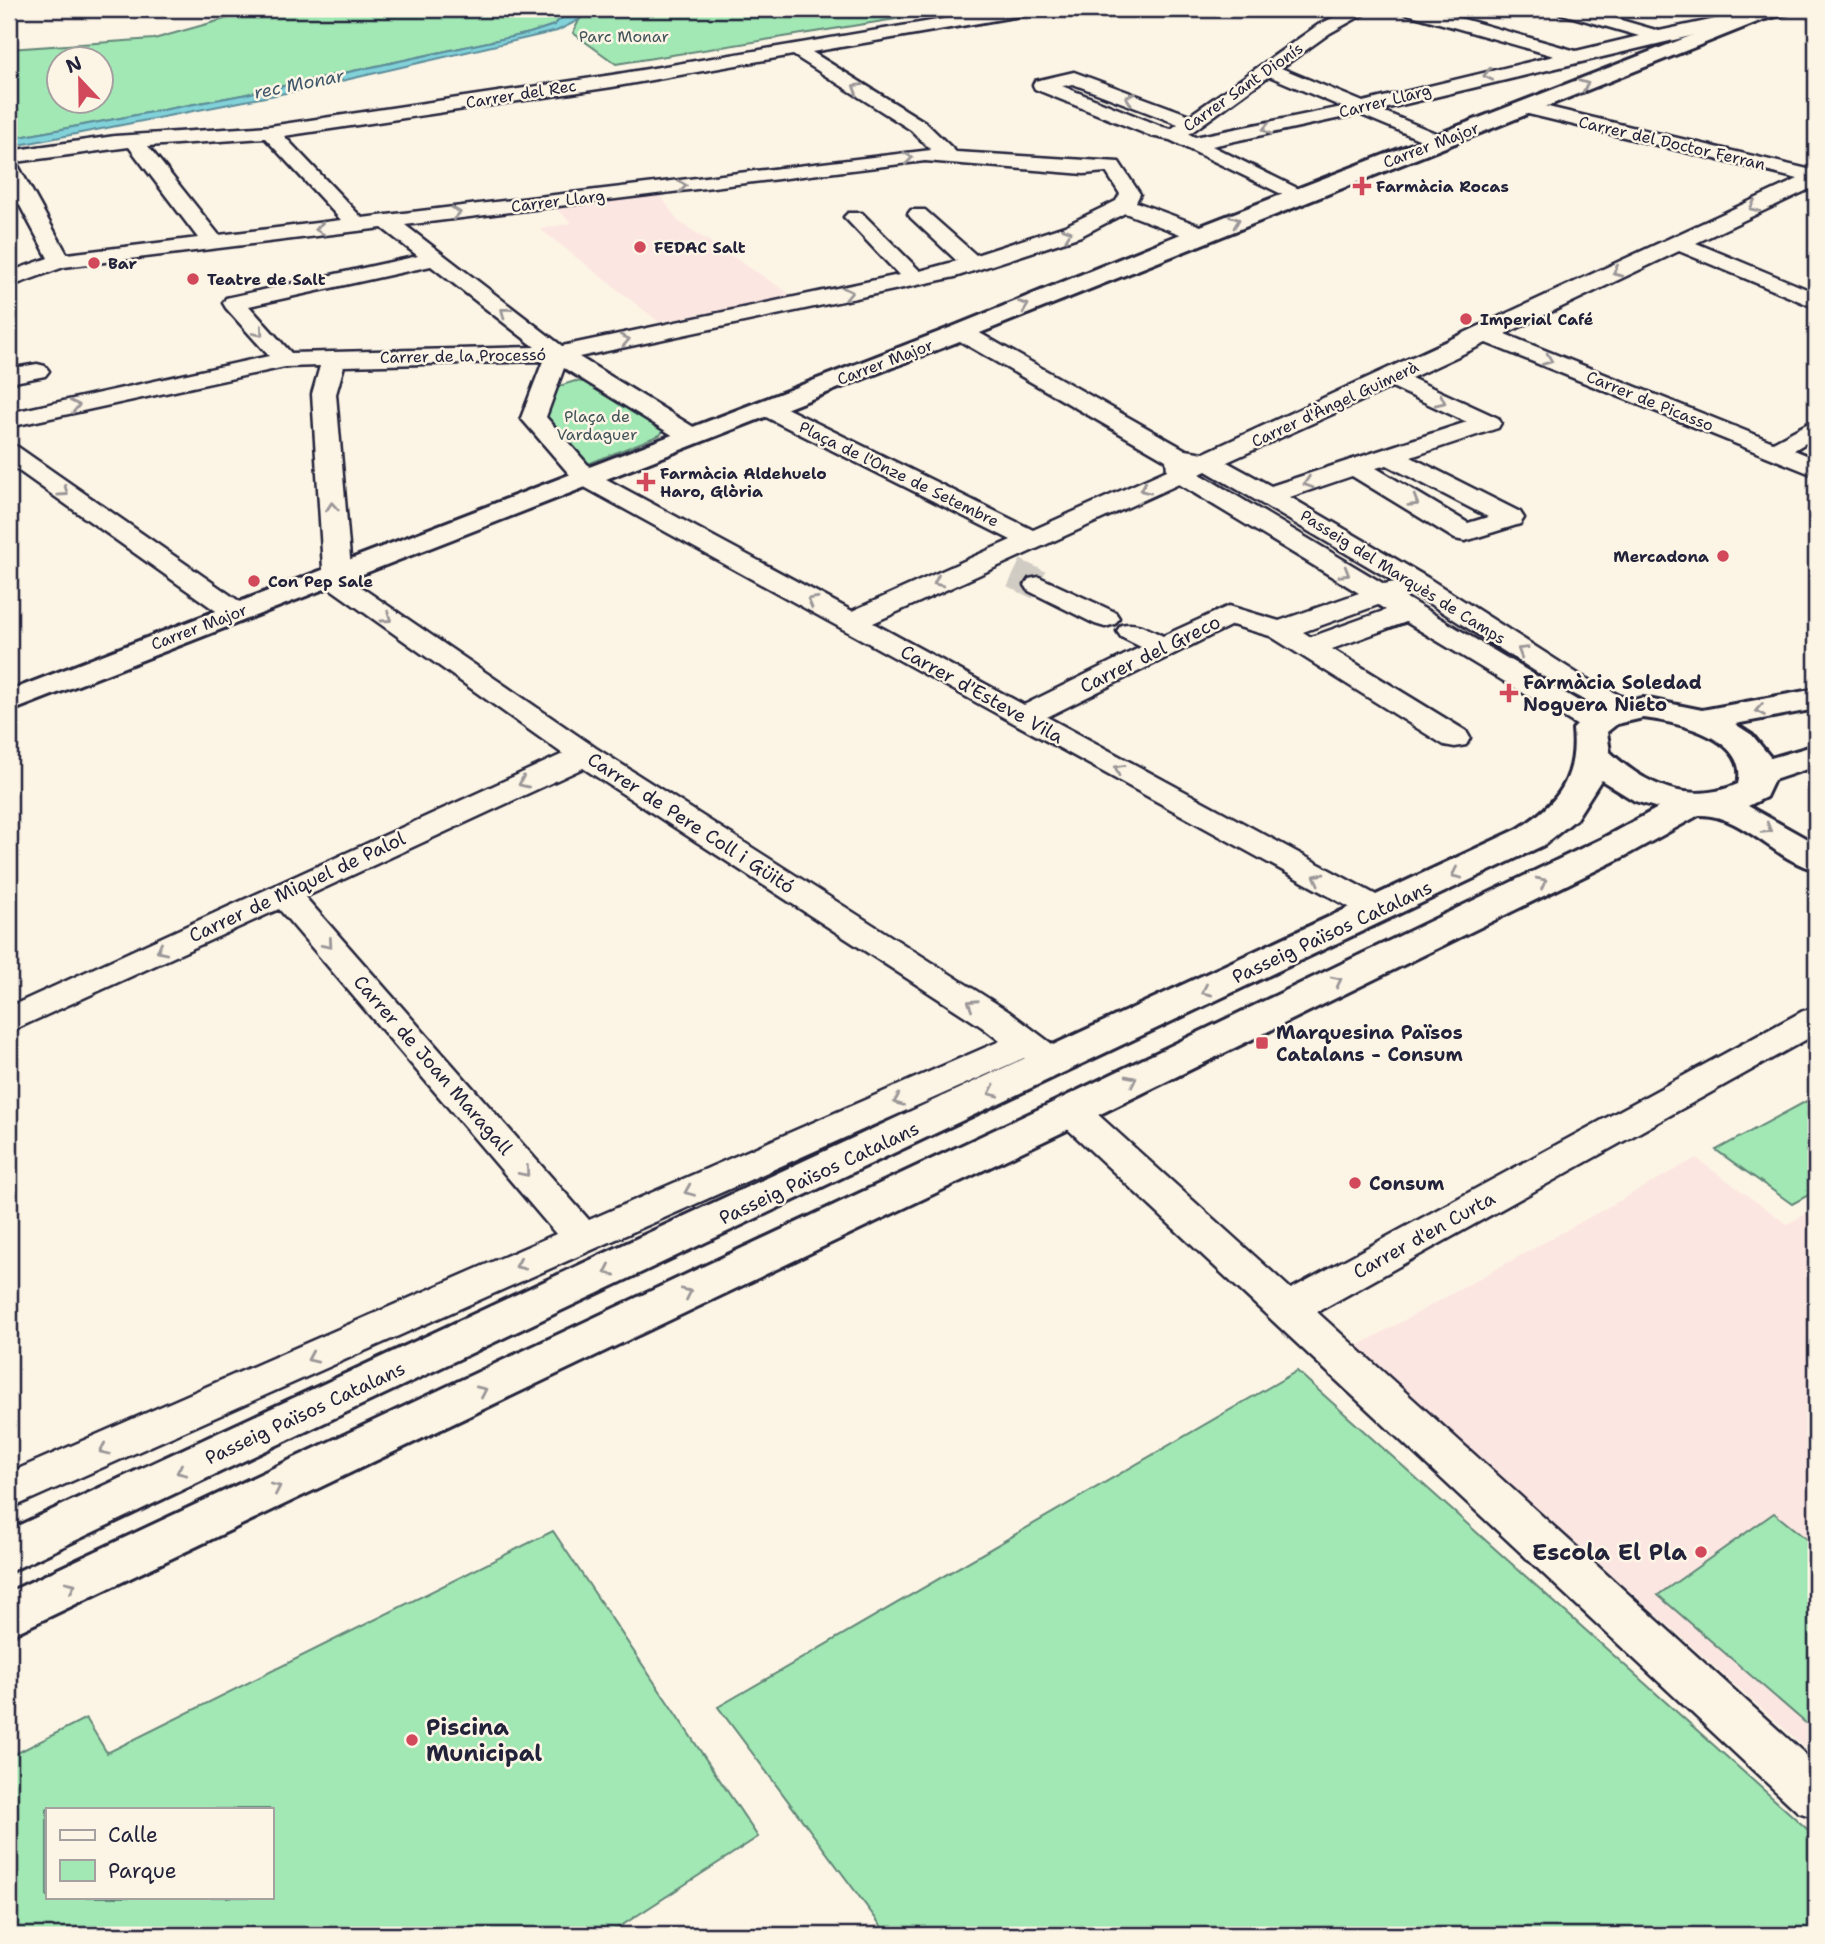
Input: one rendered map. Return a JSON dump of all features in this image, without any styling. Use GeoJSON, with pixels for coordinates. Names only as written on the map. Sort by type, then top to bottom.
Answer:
{"type":"FeatureCollection","features":[{"type":"Feature","properties":{"kind":"main road","name":"Carrer Major"},"geometry":{"type":"LineString","coordinates":[[9,702],[961,332],[1200,234],[1527,108],[1747,12],[1782,9]]}},
{"type":"Feature","properties":{"kind":"main road"},"geometry":{"type":"LineString","coordinates":[[1703,720],[1816,699]]}},
{"type":"Feature","properties":{"kind":"main road"},"geometry":{"type":"LineString","coordinates":[[1816,828],[1757,781],[1752,754],[1703,720],[1674,710],[1603,729],[1622,781],[1666,800],[1703,805],[1750,819],[1816,859]]}},
{"type":"Feature","properties":{"kind":"main road","name":"Passeig Països Catalans"},"geometry":{"type":"LineString","coordinates":[[9,1552],[1041,1053],[1379,910],[1521,842],[1555,822],[1576,798],[1603,729]]}},
{"type":"Feature","properties":{"kind":"main road"},"geometry":{"type":"LineString","coordinates":[[9,1615],[1071,1111],[1614,847],[1816,755]]}},
{"type":"Feature","properties":{"kind":"street","name":"Carrer del Rec"},"geometry":{"type":"LineString","coordinates":[[9,157],[137,140],[270,132],[1031,9]]}},
{"type":"Feature","properties":{"kind":"street","name":"Carrer Sant Dionís"},"geometry":{"type":"LineString","coordinates":[[1183,140],[1194,122],[1324,29],[1364,9]]}},
{"type":"Feature","properties":{"kind":"street"},"geometry":{"type":"LineString","coordinates":[[1410,9],[1575,55]]}},
{"type":"Feature","properties":{"kind":"street"},"geometry":{"type":"LineString","coordinates":[[1565,9],[1656,35]]}},
{"type":"Feature","properties":{"kind":"street","name":"Carrer Major"},"geometry":{"type":"LineString","coordinates":[[1575,55],[1747,12]]}},
{"type":"Feature","properties":{"kind":"street"},"geometry":{"type":"LineString","coordinates":[[795,49],[918,126],[950,158]]}},
{"type":"Feature","properties":{"kind":"street","name":"Carrer Llarg"},"geometry":{"type":"LineString","coordinates":[[1183,140],[1250,133],[1575,55]]}},
{"type":"Feature","properties":{"kind":"street"},"geometry":{"type":"LineString","coordinates":[[1270,70],[1438,141]]}},
{"type":"Feature","properties":{"kind":"street"},"geometry":{"type":"LineString","coordinates":[[1194,122],[1074,78],[1042,85],[1183,140],[1298,196]]}},
{"type":"Feature","properties":{"kind":"street","name":"Carrer del Doctor Ferran"},"geometry":{"type":"LineString","coordinates":[[1527,108],[1816,178]]}},
{"type":"Feature","properties":{"kind":"street"},"geometry":{"type":"LineString","coordinates":[[270,132],[356,225]]}},
{"type":"Feature","properties":{"kind":"street"},"geometry":{"type":"LineString","coordinates":[[137,140],[138,146],[212,241]]}},
{"type":"Feature","properties":{"kind":"street","name":"Carrer Llarg"},"geometry":{"type":"LineString","coordinates":[[9,280],[60,261],[925,155],[1084,168],[1112,166],[1129,194],[1124,205]]}},
{"type":"Feature","properties":{"kind":"street"},"geometry":{"type":"LineString","coordinates":[[9,166],[60,261]]}},
{"type":"Feature","properties":{"kind":"street","name":"Carrer d'Àngel Guimerà"},"geometry":{"type":"LineString","coordinates":[[850,622],[1031,539],[1180,465],[1208,462],[1816,178]]}},
{"type":"Feature","properties":{"kind":"street"},"geometry":{"type":"LineString","coordinates":[[1124,205],[1200,234]]}},
{"type":"Feature","properties":{"kind":"street","name":"Carrer de la Processó"},"geometry":{"type":"LineString","coordinates":[[9,420],[285,360],[558,354],[915,279],[973,264],[1073,231],[1124,205]]}},
{"type":"Feature","properties":{"kind":"street"},"geometry":{"type":"LineString","coordinates":[[918,215],[973,264]]}},
{"type":"Feature","properties":{"kind":"street"},"geometry":{"type":"LineString","coordinates":[[855,217],[915,279]]}},
{"type":"Feature","properties":{"kind":"street"},"geometry":{"type":"LineString","coordinates":[[388,222],[558,354],[691,436]]}},
{"type":"Feature","properties":{"kind":"street"},"geometry":{"type":"LineString","coordinates":[[1679,243],[1816,301]]}},
{"type":"Feature","properties":{"kind":"street"},"geometry":{"type":"LineString","coordinates":[[285,360],[234,303],[436,258]]}},
{"type":"Feature","properties":{"kind":"street","name":"Passeig del Marquès de Camps"},"geometry":{"type":"LineString","coordinates":[[961,332],[1180,465],[1379,593],[1413,598]]}},
{"type":"Feature","properties":{"kind":"street","name":"Carrer de Picasso"},"geometry":{"type":"LineString","coordinates":[[1485,334],[1816,468]]}},
{"type":"Feature","properties":{"kind":"street","name":"Carrer d'Esteve Vila"},"geometry":{"type":"LineString","coordinates":[[558,354],[533,418],[586,478],[1379,910]]}},
{"type":"Feature","properties":{"kind":"street"},"geometry":{"type":"LineString","coordinates":[[334,360],[324,394],[337,575]]}},
{"type":"Feature","properties":{"kind":"street"},"geometry":{"type":"LineString","coordinates":[[9,376],[37,371]]}},
{"type":"Feature","properties":{"kind":"street"},"geometry":{"type":"LineString","coordinates":[[1269,495],[1489,423],[1392,378]]}},
{"type":"Feature","properties":{"kind":"street","name":"Plaça de l'Onze de Setembre"},"geometry":{"type":"LineString","coordinates":[[766,408],[1031,539]]}},
{"type":"Feature","properties":{"kind":"street"},"geometry":{"type":"LineString","coordinates":[[1775,451],[1816,426]]}},
{"type":"Feature","properties":{"kind":"street"},"geometry":{"type":"LineString","coordinates":[[9,452],[236,612]]}},
{"type":"Feature","properties":{"kind":"street"},"geometry":{"type":"LineString","coordinates":[[1355,467],[1465,533],[1511,518],[1390,456]]}},
{"type":"Feature","properties":{"kind":"street","name":"Passeig del Marquès de Camps"},"geometry":{"type":"LineString","coordinates":[[1208,462],[1269,495],[1603,729]]}},
{"type":"Feature","properties":{"kind":"street"},"geometry":{"type":"LineString","coordinates":[[987,559],[1105,618]]}},
{"type":"Feature","properties":{"kind":"street","name":"Carrer de Pere Coll i Güitó"},"geometry":{"type":"LineString","coordinates":[[337,575],[338,584],[585,755],[995,1019],[1041,1053]]}},
{"type":"Feature","properties":{"kind":"street"},"geometry":{"type":"LineString","coordinates":[[1280,630],[1379,593]]}},
{"type":"Feature","properties":{"kind":"street"},"geometry":{"type":"LineString","coordinates":[[1308,648],[1413,598]]}},
{"type":"Feature","properties":{"kind":"street","name":"Carrer del Greco"},"geometry":{"type":"LineString","coordinates":[[1023,717],[1229,615],[1280,630],[1455,738]]}},
{"type":"Feature","properties":{"kind":"street"},"geometry":{"type":"LineString","coordinates":[[1131,631],[1164,648]]}},
{"type":"Feature","properties":{"kind":"street","name":"Carrer de Miquel de Palol"},"geometry":{"type":"LineString","coordinates":[[9,1021],[585,755]]}},
{"type":"Feature","properties":{"kind":"street","name":"Carrer de Joan Maragall"},"geometry":{"type":"LineString","coordinates":[[283,893],[582,1238]]}},
{"type":"Feature","properties":{"kind":"street","name":"Carrer d'en Curta"},"geometry":{"type":"LineString","coordinates":[[1289,1309],[1816,1019]]}},
{"type":"Feature","properties":{"kind":"street","name":"Passeig Països Catalans"},"geometry":{"type":"LineString","coordinates":[[9,1492],[582,1238],[1041,1053]]}},
{"type":"Feature","properties":{"kind":"street"},"geometry":{"type":"LineString","coordinates":[[1071,1111],[1816,1796]]}},
{"type":"Feature","properties":{"kind":"shaded area","name":"FEDAC Salt"},"geometry":{"type":"Polygon","coordinates":[[[658,192],[678,221],[793,296],[659,322],[540,229],[572,223],[551,205],[658,192]]]}},
{"type":"Feature","properties":{"kind":"shaded area","name":"Escola El Pla"},"geometry":{"type":"Polygon","coordinates":[[[1696,1158],[1787,1224],[1816,1208],[1816,1757],[1356,1347],[1696,1158]]]}},
{"type":"Feature","properties":{"kind":"green space"},"geometry":{"type":"Polygon","coordinates":[[[260,9],[332,9],[344,13],[357,9],[571,9],[554,25],[530,33],[242,95],[9,139],[9,49],[46,46],[46,116],[116,116],[116,46],[52,46],[154,39],[260,9]]]}},
{"type":"Feature","properties":{"kind":"green space","name":"Parc Monar"},"geometry":{"type":"Polygon","coordinates":[[[590,9],[958,9],[616,64],[573,33],[579,20],[590,9]]]}},
{"type":"Feature","properties":{"kind":"green space","name":"Plaça de Vardaguer"},"geometry":{"type":"Polygon","coordinates":[[[575,381],[591,383],[664,430],[660,435],[588,464],[547,417],[553,388],[575,381]]]}},
{"type":"Feature","properties":{"kind":"green space"},"geometry":{"type":"Polygon","coordinates":[[[1816,1096],[1816,1191],[1792,1204],[1716,1150],[1816,1096]]]}},
{"type":"Feature","properties":{"kind":"green space"},"geometry":{"type":"Polygon","coordinates":[[[1297,1371],[1816,1837],[1816,1935],[888,1935],[718,1707],[1297,1371]]]}},
{"type":"Feature","properties":{"kind":"green space"},"geometry":{"type":"Polygon","coordinates":[[[1774,1513],[1816,1547],[1816,1732],[1658,1595],[1774,1513]]]}},
{"type":"Feature","properties":{"kind":"green space","name":"Piscina Municipal"},"geometry":{"type":"Polygon","coordinates":[[[553,1531],[758,1837],[607,1935],[9,1935],[9,1757],[86,1718],[107,1753],[553,1531]]]}},
{"type":"Feature","properties":{"kind":"water","name":"rec Monar"},"geometry":{"type":"Polygon","coordinates":[[[571,9],[590,9],[579,20],[557,31],[311,88],[9,147],[9,139],[242,95],[530,33],[554,25],[571,9]]]}},
{"type":"Feature","properties":{"kind":"tunnel"},"geometry":{"type":"LineString","coordinates":[[1014,573],[1039,585]]}},
{"type":"Feature","properties":{"kind":"place","name":"Farmàcia Rocas"},"geometry":{"type":"Point","coordinates":[1362,186]}},
{"type":"Feature","properties":{"kind":"place","name":"FEDAC Salt"},"geometry":{"type":"Point","coordinates":[640,247]}},
{"type":"Feature","properties":{"kind":"place","name":"Bar"},"geometry":{"type":"Point","coordinates":[94,263]}},
{"type":"Feature","properties":{"kind":"place","name":"Teatre de Salt"},"geometry":{"type":"Point","coordinates":[193,279]}},
{"type":"Feature","properties":{"kind":"place","name":"Imperial Café"},"geometry":{"type":"Point","coordinates":[1466,319]}},
{"type":"Feature","properties":{"kind":"place","name":"Farmàcia Aldehuelo Haro, Glòria"},"geometry":{"type":"Point","coordinates":[646,482]}},
{"type":"Feature","properties":{"kind":"place","name":"Mercadona"},"geometry":{"type":"Point","coordinates":[1723,556]}},
{"type":"Feature","properties":{"kind":"place","name":"Con Pep Sale"},"geometry":{"type":"Point","coordinates":[254,581]}},
{"type":"Feature","properties":{"kind":"place","name":"Farmàcia Soledad Noguera Nieto"},"geometry":{"type":"Point","coordinates":[1509,693]}},
{"type":"Feature","properties":{"kind":"place","name":"Marquesina Països Catalans - Consum"},"geometry":{"type":"Point","coordinates":[1262,1043]}},
{"type":"Feature","properties":{"kind":"place","name":"Consum"},"geometry":{"type":"Point","coordinates":[1355,1183]}},
{"type":"Feature","properties":{"kind":"place","name":"Escola El Pla"},"geometry":{"type":"Point","coordinates":[1701,1552]}},
{"type":"Feature","properties":{"kind":"place","name":"Piscina Municipal"},"geometry":{"type":"Point","coordinates":[412,1740]}}]}
